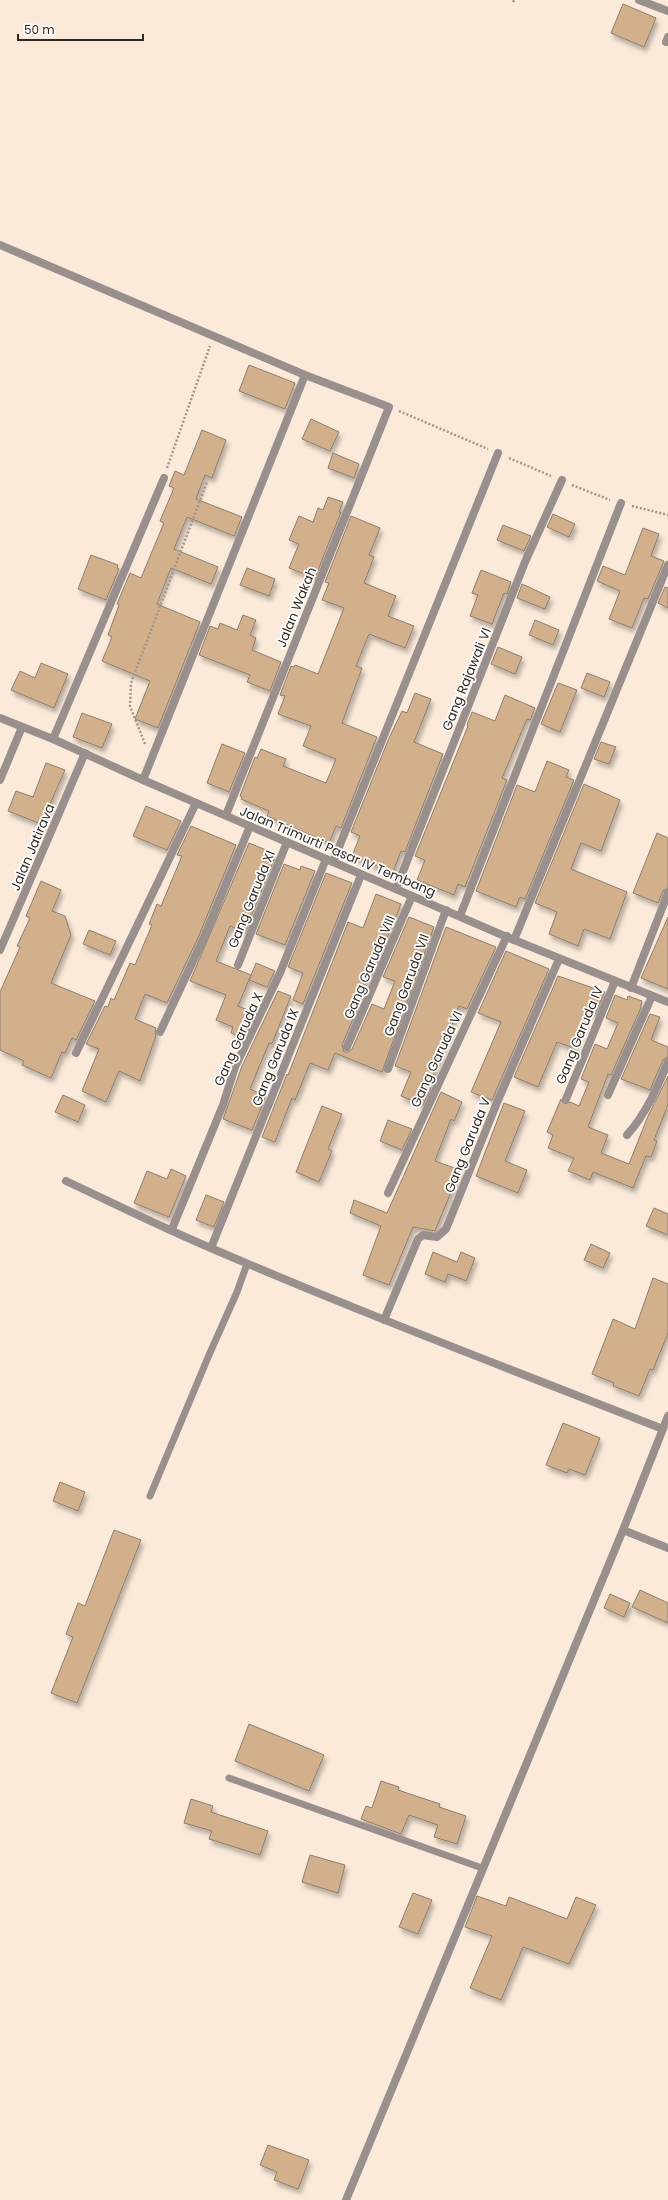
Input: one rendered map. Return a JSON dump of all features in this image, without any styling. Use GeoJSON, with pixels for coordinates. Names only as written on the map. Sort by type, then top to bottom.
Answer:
{"type":"FeatureCollection","features":[{"type":"Feature","properties":{"kind":"street"},"geometry":{"type":"LineString","coordinates":[[639,0],[668,11]]}},
{"type":"Feature","properties":{"kind":"street"},"geometry":{"type":"LineString","coordinates":[[0,245],[305,375],[389,407]]}},
{"type":"Feature","properties":{"kind":"street"},"geometry":{"type":"LineString","coordinates":[[143,780],[305,375]]}},
{"type":"Feature","properties":{"kind":"street","name":"Jalan Wakah"},"geometry":{"type":"LineString","coordinates":[[226,815],[389,407]]}},
{"type":"Feature","properties":{"kind":"street","name":"Gang Garuda X"},"geometry":{"type":"LineString","coordinates":[[172,1230],[223,1105],[235,1067],[280,973],[330,861],[498,453]]}},
{"type":"Feature","properties":{"kind":"street"},"geometry":{"type":"LineString","coordinates":[[53,739],[164,478]]}},
{"type":"Feature","properties":{"kind":"street","name":"Gang Rajawali VI"},"geometry":{"type":"LineString","coordinates":[[396,889],[523,569],[562,480]]}},
{"type":"Feature","properties":{"kind":"street"},"geometry":{"type":"LineString","coordinates":[[460,916],[621,503]]}},
{"type":"Feature","properties":{"kind":"street","name":"Gang Garuda VI"},"geometry":{"type":"LineString","coordinates":[[388,1193],[510,938],[668,565]]}},
{"type":"Feature","properties":{"kind":"street","name":"Jalan Trimurti Pasar IV Tembang"},"geometry":{"type":"LineString","coordinates":[[0,718],[53,739],[361,875],[559,959],[668,1002]]}},
{"type":"Feature","properties":{"kind":"street"},"geometry":{"type":"LineString","coordinates":[[0,780],[22,726]]}},
{"type":"Feature","properties":{"kind":"street","name":"Jalan Jatirava"},"geometry":{"type":"LineString","coordinates":[[0,950],[85,753]]}},
{"type":"Feature","properties":{"kind":"street"},"geometry":{"type":"LineString","coordinates":[[76,1053],[196,803]]}},
{"type":"Feature","properties":{"kind":"street"},"geometry":{"type":"LineString","coordinates":[[160,1032],[203,940],[250,826]]}},
{"type":"Feature","properties":{"kind":"street","name":"Gang Garuda XI"},"geometry":{"type":"LineString","coordinates":[[238,966],[287,842]]}},
{"type":"Feature","properties":{"kind":"street","name":"Gang Garuda IX"},"geometry":{"type":"LineString","coordinates":[[211,1248],[361,875]]}},
{"type":"Feature","properties":{"kind":"street"},"geometry":{"type":"LineString","coordinates":[[631,988],[668,893]]}},
{"type":"Feature","properties":{"kind":"street","name":"Gang Garuda VIII"},"geometry":{"type":"LineString","coordinates":[[347,1048],[412,896]]}},
{"type":"Feature","properties":{"kind":"street","name":"Gang Garuda VII"},"geometry":{"type":"LineString","coordinates":[[388,1069],[446,910]]}},
{"type":"Feature","properties":{"kind":"street","name":"Gang Garuda V"},"geometry":{"type":"LineString","coordinates":[[384,1320],[418,1239],[423,1235],[437,1238],[446,1230],[496,1105],[559,959]]}},
{"type":"Feature","properties":{"kind":"street","name":"Gang Garuda IV"},"geometry":{"type":"LineString","coordinates":[[566,1099],[615,981]]}},
{"type":"Feature","properties":{"kind":"street"},"geometry":{"type":"LineString","coordinates":[[608,1095],[652,996]]}},
{"type":"Feature","properties":{"kind":"street"},"geometry":{"type":"LineString","coordinates":[[627,1135],[638,1123],[654,1095],[668,1062]]}},
{"type":"Feature","properties":{"kind":"street"},"geometry":{"type":"LineString","coordinates":[[66,1182],[247,1264],[384,1320],[663,1429]]}},
{"type":"Feature","properties":{"kind":"street"},"geometry":{"type":"LineString","coordinates":[[346,2200],[623,1530],[668,1416]]}},
{"type":"Feature","properties":{"kind":"street"},"geometry":{"type":"LineString","coordinates":[[623,1530],[668,1548]]}},
{"type":"Feature","properties":{"kind":"lane"},"geometry":{"type":"LineString","coordinates":[[150,1496],[209,1355],[238,1292],[247,1264]]}},
{"type":"Feature","properties":{"kind":"lane"},"geometry":{"type":"LineString","coordinates":[[229,1778],[482,1868]]}},
{"type":"Feature","properties":{"kind":"path"},"geometry":{"type":"LineString","coordinates":[[164,478],[213,336]]}},
{"type":"Feature","properties":{"kind":"path"},"geometry":{"type":"LineString","coordinates":[[389,407],[562,480]]}},
{"type":"Feature","properties":{"kind":"path"},"geometry":{"type":"LineString","coordinates":[[151,760],[130,706],[131,683],[207,482]]}},
{"type":"Feature","properties":{"kind":"building"},"geometry":{"type":"Polygon","coordinates":[[[623,4],[656,18],[644,47],[611,33],[623,4]]]}},
{"type":"Feature","properties":{"kind":"building"},"geometry":{"type":"Polygon","coordinates":[[[249,365],[295,383],[285,409],[239,391],[249,365]]]}},
{"type":"Feature","properties":{"kind":"building"},"geometry":{"type":"Polygon","coordinates":[[[311,419],[339,432],[330,451],[302,439],[311,419]]]}},
{"type":"Feature","properties":{"kind":"building"},"geometry":{"type":"Polygon","coordinates":[[[202,430],[226,440],[212,478],[205,475],[196,499],[242,517],[234,536],[187,517],[174,549],[218,567],[211,584],[171,568],[157,604],[200,622],[158,728],[135,719],[150,681],[102,661],[112,637],[108,635],[119,605],[117,604],[130,573],[141,578],[164,523],[160,521],[174,488],[169,486],[175,471],[184,475],[202,430]]]}},
{"type":"Feature","properties":{"kind":"building"},"geometry":{"type":"Polygon","coordinates":[[[333,453],[359,464],[354,478],[328,468],[333,453]]]}},
{"type":"Feature","properties":{"kind":"building"},"geometry":{"type":"Polygon","coordinates":[[[328,497],[343,502],[339,512],[341,512],[315,578],[289,568],[299,544],[289,540],[299,516],[313,522],[318,508],[323,510],[328,497]]]}},
{"type":"Feature","properties":{"kind":"building"},"geometry":{"type":"Polygon","coordinates":[[[553,514],[575,524],[569,537],[547,527],[553,514]]]}},
{"type":"Feature","properties":{"kind":"building"},"geometry":{"type":"Polygon","coordinates":[[[351,516],[380,528],[369,555],[374,557],[364,583],[396,596],[388,616],[414,626],[405,648],[369,634],[356,666],[362,668],[342,723],[377,737],[341,828],[336,826],[329,843],[267,816],[269,811],[241,799],[242,797],[240,796],[255,757],[257,758],[261,749],[286,759],[283,766],[326,783],[336,759],[303,746],[311,726],[278,714],[285,696],[280,695],[291,666],[294,667],[295,665],[318,674],[344,608],[322,600],[329,583],[325,582],[351,516]]]}},
{"type":"Feature","properties":{"kind":"building"},"geometry":{"type":"Polygon","coordinates":[[[503,525],[531,536],[524,551],[497,540],[503,525]]]}},
{"type":"Feature","properties":{"kind":"building"},"geometry":{"type":"Polygon","coordinates":[[[643,528],[659,534],[651,556],[664,561],[648,599],[644,598],[632,628],[609,619],[620,591],[597,581],[603,566],[625,575],[643,528]]]}},
{"type":"Feature","properties":{"kind":"building"},"geometry":{"type":"Polygon","coordinates":[[[91,555],[118,565],[117,568],[119,569],[106,600],[78,589],[91,555]]]}},
{"type":"Feature","properties":{"kind":"building"},"geometry":{"type":"Polygon","coordinates":[[[247,568],[275,579],[269,596],[240,585],[247,568]]]}},
{"type":"Feature","properties":{"kind":"building"},"geometry":{"type":"Polygon","coordinates":[[[481,570],[511,582],[507,594],[504,593],[492,624],[470,616],[478,595],[472,593],[481,570]]]}},
{"type":"Feature","properties":{"kind":"building"},"geometry":{"type":"Polygon","coordinates":[[[522,584],[550,597],[545,609],[517,598],[522,584]]]}},
{"type":"Feature","properties":{"kind":"building"},"geometry":{"type":"Polygon","coordinates":[[[665,587],[668,588],[668,608],[658,603],[665,587]]]}},
{"type":"Feature","properties":{"kind":"building"},"geometry":{"type":"Polygon","coordinates":[[[243,615],[256,620],[250,635],[256,638],[252,650],[281,662],[270,691],[247,682],[250,675],[199,655],[210,626],[218,629],[220,623],[237,630],[243,615]]]}},
{"type":"Feature","properties":{"kind":"building"},"geometry":{"type":"Polygon","coordinates":[[[535,620],[559,630],[553,645],[529,635],[535,620]]]}},
{"type":"Feature","properties":{"kind":"building"},"geometry":{"type":"Polygon","coordinates":[[[498,647],[522,657],[515,674],[491,664],[498,647]]]}},
{"type":"Feature","properties":{"kind":"building"},"geometry":{"type":"Polygon","coordinates":[[[41,663],[68,674],[54,708],[11,690],[20,671],[35,678],[41,663]]]}},
{"type":"Feature","properties":{"kind":"building"},"geometry":{"type":"Polygon","coordinates":[[[587,673],[610,682],[604,697],[581,688],[587,673]]]}},
{"type":"Feature","properties":{"kind":"building"},"geometry":{"type":"Polygon","coordinates":[[[558,683],[577,690],[560,732],[541,724],[558,683]]]}},
{"type":"Feature","properties":{"kind":"building"},"geometry":{"type":"Polygon","coordinates":[[[415,693],[431,699],[414,742],[443,754],[405,852],[401,851],[393,872],[352,856],[360,836],[351,832],[389,738],[402,711],[407,713],[415,693]]]}},
{"type":"Feature","properties":{"kind":"building"},"geometry":{"type":"Polygon","coordinates":[[[505,695],[535,708],[530,720],[527,719],[502,778],[507,780],[465,887],[458,884],[454,895],[417,880],[425,860],[415,856],[468,726],[467,725],[472,712],[495,721],[505,695]]]}},
{"type":"Feature","properties":{"kind":"building"},"geometry":{"type":"Polygon","coordinates":[[[82,713],[112,724],[102,748],[73,737],[82,713]]]}},
{"type":"Feature","properties":{"kind":"building"},"geometry":{"type":"Polygon","coordinates":[[[601,742],[616,747],[609,764],[594,759],[601,742]]]}},
{"type":"Feature","properties":{"kind":"building"},"geometry":{"type":"Polygon","coordinates":[[[222,744],[245,753],[229,792],[207,783],[222,744]]]}},
{"type":"Feature","properties":{"kind":"building"},"geometry":{"type":"Polygon","coordinates":[[[547,761],[569,770],[566,777],[574,780],[525,899],[520,897],[516,907],[476,891],[517,785],[535,792],[547,761]]]}},
{"type":"Feature","properties":{"kind":"building"},"geometry":{"type":"Polygon","coordinates":[[[46,763],[65,770],[41,824],[8,811],[16,791],[33,797],[46,763]]]}},
{"type":"Feature","properties":{"kind":"building"},"geometry":{"type":"Polygon","coordinates":[[[584,784],[620,800],[601,851],[581,843],[571,869],[627,892],[610,939],[584,929],[578,946],[549,934],[557,912],[535,903],[584,784]]]}},
{"type":"Feature","properties":{"kind":"building"},"geometry":{"type":"Polygon","coordinates":[[[146,806],[181,821],[167,850],[133,836],[146,806]]]}},
{"type":"Feature","properties":{"kind":"building"},"geometry":{"type":"Polygon","coordinates":[[[191,826],[236,845],[198,938],[167,1003],[145,994],[135,1019],[156,1028],[156,1036],[140,1081],[119,1071],[106,1102],[82,1091],[99,1049],[86,1044],[105,1006],[108,1007],[111,998],[114,1000],[130,963],[135,965],[152,925],[149,924],[157,904],[161,906],[182,856],[177,855],[191,826]]]}},
{"type":"Feature","properties":{"kind":"building"},"geometry":{"type":"Polygon","coordinates":[[[657,833],[668,838],[668,888],[663,891],[658,903],[633,893],[657,833]]]}},
{"type":"Feature","properties":{"kind":"building"},"geometry":{"type":"Polygon","coordinates":[[[249,843],[276,854],[245,932],[230,926],[216,961],[251,975],[238,1006],[255,1013],[243,1038],[231,1033],[233,1027],[216,1020],[226,995],[190,981],[249,843]]]}},
{"type":"Feature","properties":{"kind":"building"},"geometry":{"type":"Polygon","coordinates":[[[284,864],[300,870],[301,866],[315,871],[285,945],[256,934],[284,864]]]}},
{"type":"Feature","properties":{"kind":"building"},"geometry":{"type":"Polygon","coordinates":[[[326,873],[352,883],[303,1004],[293,1000],[303,973],[288,967],[326,873]]]}},
{"type":"Feature","properties":{"kind":"building"},"geometry":{"type":"Polygon","coordinates":[[[41,881],[61,890],[52,911],[65,916],[71,935],[51,983],[95,1001],[76,1040],[72,1038],[65,1053],[62,1052],[51,1078],[22,1065],[24,1061],[0,1050],[0,992],[20,947],[17,946],[30,918],[26,916],[41,881]]]}},
{"type":"Feature","properties":{"kind":"building"},"geometry":{"type":"Polygon","coordinates":[[[376,894],[401,904],[373,973],[370,971],[359,999],[361,1000],[342,1045],[344,1052],[348,1052],[352,1049],[372,1004],[384,1009],[395,981],[383,977],[409,917],[434,927],[382,1072],[335,1053],[328,1070],[310,1063],[295,1100],[292,1098],[275,1142],[262,1137],[348,922],[363,928],[376,894]]]}},
{"type":"Feature","properties":{"kind":"building"},"geometry":{"type":"Polygon","coordinates":[[[668,917],[668,989],[641,978],[668,917]]]}},
{"type":"Feature","properties":{"kind":"building"},"geometry":{"type":"Polygon","coordinates":[[[446,927],[496,947],[467,1009],[459,1006],[429,1087],[431,1088],[423,1105],[401,1096],[411,1072],[395,1066],[446,927]]]}},
{"type":"Feature","properties":{"kind":"building"},"geometry":{"type":"Polygon","coordinates":[[[89,930],[116,941],[110,955],[83,944],[89,930]]]}},
{"type":"Feature","properties":{"kind":"building"},"geometry":{"type":"Polygon","coordinates":[[[506,951],[549,969],[492,1100],[471,1092],[501,1022],[478,1013],[506,951]]]}},
{"type":"Feature","properties":{"kind":"building"},"geometry":{"type":"Polygon","coordinates":[[[256,963],[275,971],[267,987],[249,980],[256,963]]]}},
{"type":"Feature","properties":{"kind":"building"},"geometry":{"type":"Polygon","coordinates":[[[558,976],[605,992],[595,1014],[589,1011],[574,1048],[557,1042],[538,1087],[514,1077],[558,976]]]}},
{"type":"Feature","properties":{"kind":"building"},"geometry":{"type":"Polygon","coordinates":[[[278,991],[291,996],[272,1044],[269,1043],[250,1089],[266,1096],[252,1130],[223,1119],[242,1066],[278,991]]]}},
{"type":"Feature","properties":{"kind":"building"},"geometry":{"type":"Polygon","coordinates":[[[615,995],[627,1000],[628,996],[642,1001],[640,1010],[611,1075],[608,1074],[588,1127],[608,1135],[601,1153],[629,1164],[648,1116],[668,1076],[668,1105],[654,1140],[657,1141],[651,1157],[646,1156],[633,1188],[593,1172],[590,1180],[568,1171],[574,1158],[548,1148],[553,1135],[547,1132],[561,1099],[564,1104],[570,1102],[579,1106],[589,1082],[581,1079],[595,1044],[607,1049],[618,1023],[606,1018],[615,995]]]}},
{"type":"Feature","properties":{"kind":"building"},"geometry":{"type":"Polygon","coordinates":[[[650,1014],[660,1017],[651,1040],[668,1047],[668,1057],[663,1060],[650,1090],[621,1079],[650,1014]]]}},
{"type":"Feature","properties":{"kind":"building"},"geometry":{"type":"Polygon","coordinates":[[[441,1092],[462,1102],[454,1121],[451,1119],[435,1161],[460,1170],[435,1231],[413,1227],[389,1285],[363,1275],[381,1226],[350,1213],[354,1200],[387,1213],[441,1092]]]}},
{"type":"Feature","properties":{"kind":"building"},"geometry":{"type":"Polygon","coordinates":[[[63,1095],[85,1105],[78,1122],[55,1112],[63,1095]]]}},
{"type":"Feature","properties":{"kind":"building"},"geometry":{"type":"Polygon","coordinates":[[[504,1103],[525,1111],[505,1161],[527,1170],[518,1193],[476,1176],[504,1103]]]}},
{"type":"Feature","properties":{"kind":"building"},"geometry":{"type":"Polygon","coordinates":[[[322,1106],[342,1114],[328,1149],[332,1151],[319,1182],[296,1172],[322,1106]]]}},
{"type":"Feature","properties":{"kind":"building"},"geometry":{"type":"Polygon","coordinates":[[[388,1120],[412,1129],[402,1150],[380,1141],[388,1120]]]}},
{"type":"Feature","properties":{"kind":"building"},"geometry":{"type":"Polygon","coordinates":[[[171,1169],[186,1176],[169,1217],[134,1203],[147,1171],[167,1179],[171,1169]]]}},
{"type":"Feature","properties":{"kind":"building"},"geometry":{"type":"Polygon","coordinates":[[[206,1195],[224,1202],[214,1227],[196,1220],[206,1195]]]}},
{"type":"Feature","properties":{"kind":"building"},"geometry":{"type":"Polygon","coordinates":[[[654,1208],[668,1214],[668,1235],[646,1226],[654,1208]]]}},
{"type":"Feature","properties":{"kind":"building"},"geometry":{"type":"Polygon","coordinates":[[[591,1244],[610,1253],[603,1268],[584,1260],[591,1244]]]}},
{"type":"Feature","properties":{"kind":"building"},"geometry":{"type":"Polygon","coordinates":[[[433,1252],[457,1262],[461,1252],[475,1258],[466,1281],[448,1274],[445,1282],[425,1274],[433,1252]]]}},
{"type":"Feature","properties":{"kind":"building"},"geometry":{"type":"Polygon","coordinates":[[[653,1278],[668,1284],[668,1333],[653,1370],[650,1369],[639,1396],[613,1386],[614,1383],[592,1374],[613,1319],[635,1329],[653,1278]]]}},
{"type":"Feature","properties":{"kind":"building"},"geometry":{"type":"Polygon","coordinates":[[[563,1423],[600,1438],[585,1475],[569,1469],[567,1473],[546,1465],[563,1423]]]}},
{"type":"Feature","properties":{"kind":"building"},"geometry":{"type":"Polygon","coordinates":[[[60,1482],[85,1492],[78,1511],[53,1501],[60,1482]]]}},
{"type":"Feature","properties":{"kind":"building"},"geometry":{"type":"Polygon","coordinates":[[[114,1530],[141,1540],[77,1703],[51,1693],[73,1637],[66,1634],[78,1603],[85,1606],[114,1530]]]}},
{"type":"Feature","properties":{"kind":"building"},"geometry":{"type":"Polygon","coordinates":[[[640,1590],[668,1603],[668,1623],[632,1607],[640,1590]]]}},
{"type":"Feature","properties":{"kind":"building"},"geometry":{"type":"Polygon","coordinates":[[[610,1594],[630,1603],[624,1617],[604,1608],[610,1594]]]}},
{"type":"Feature","properties":{"kind":"building"},"geometry":{"type":"Polygon","coordinates":[[[249,1724],[324,1755],[309,1791],[235,1761],[249,1724]]]}},
{"type":"Feature","properties":{"kind":"building"},"geometry":{"type":"Polygon","coordinates":[[[381,1781],[399,1787],[398,1790],[440,1804],[439,1807],[466,1816],[457,1844],[434,1837],[438,1825],[409,1815],[401,1834],[361,1819],[366,1806],[372,1808],[381,1781]]]}},
{"type":"Feature","properties":{"kind":"building"},"geometry":{"type":"Polygon","coordinates":[[[191,1799],[213,1806],[211,1812],[268,1831],[260,1855],[209,1839],[212,1831],[184,1823],[191,1799]]]}},
{"type":"Feature","properties":{"kind":"building"},"geometry":{"type":"Polygon","coordinates":[[[310,1855],[345,1865],[338,1893],[302,1882],[310,1855]]]}},
{"type":"Feature","properties":{"kind":"building"},"geometry":{"type":"Polygon","coordinates":[[[413,1893],[432,1900],[418,1934],[399,1927],[413,1893]]]}},
{"type":"Feature","properties":{"kind":"building"},"geometry":{"type":"Polygon","coordinates":[[[477,1896],[506,1906],[509,1897],[567,1919],[576,1897],[596,1905],[569,1964],[523,1947],[501,2000],[470,1988],[492,1936],[465,1927],[477,1896]]]}},
{"type":"Feature","properties":{"kind":"building"},"geometry":{"type":"Polygon","coordinates":[[[268,2145],[309,2160],[298,2189],[274,2180],[277,2172],[260,2165],[268,2145]]]}}]}
